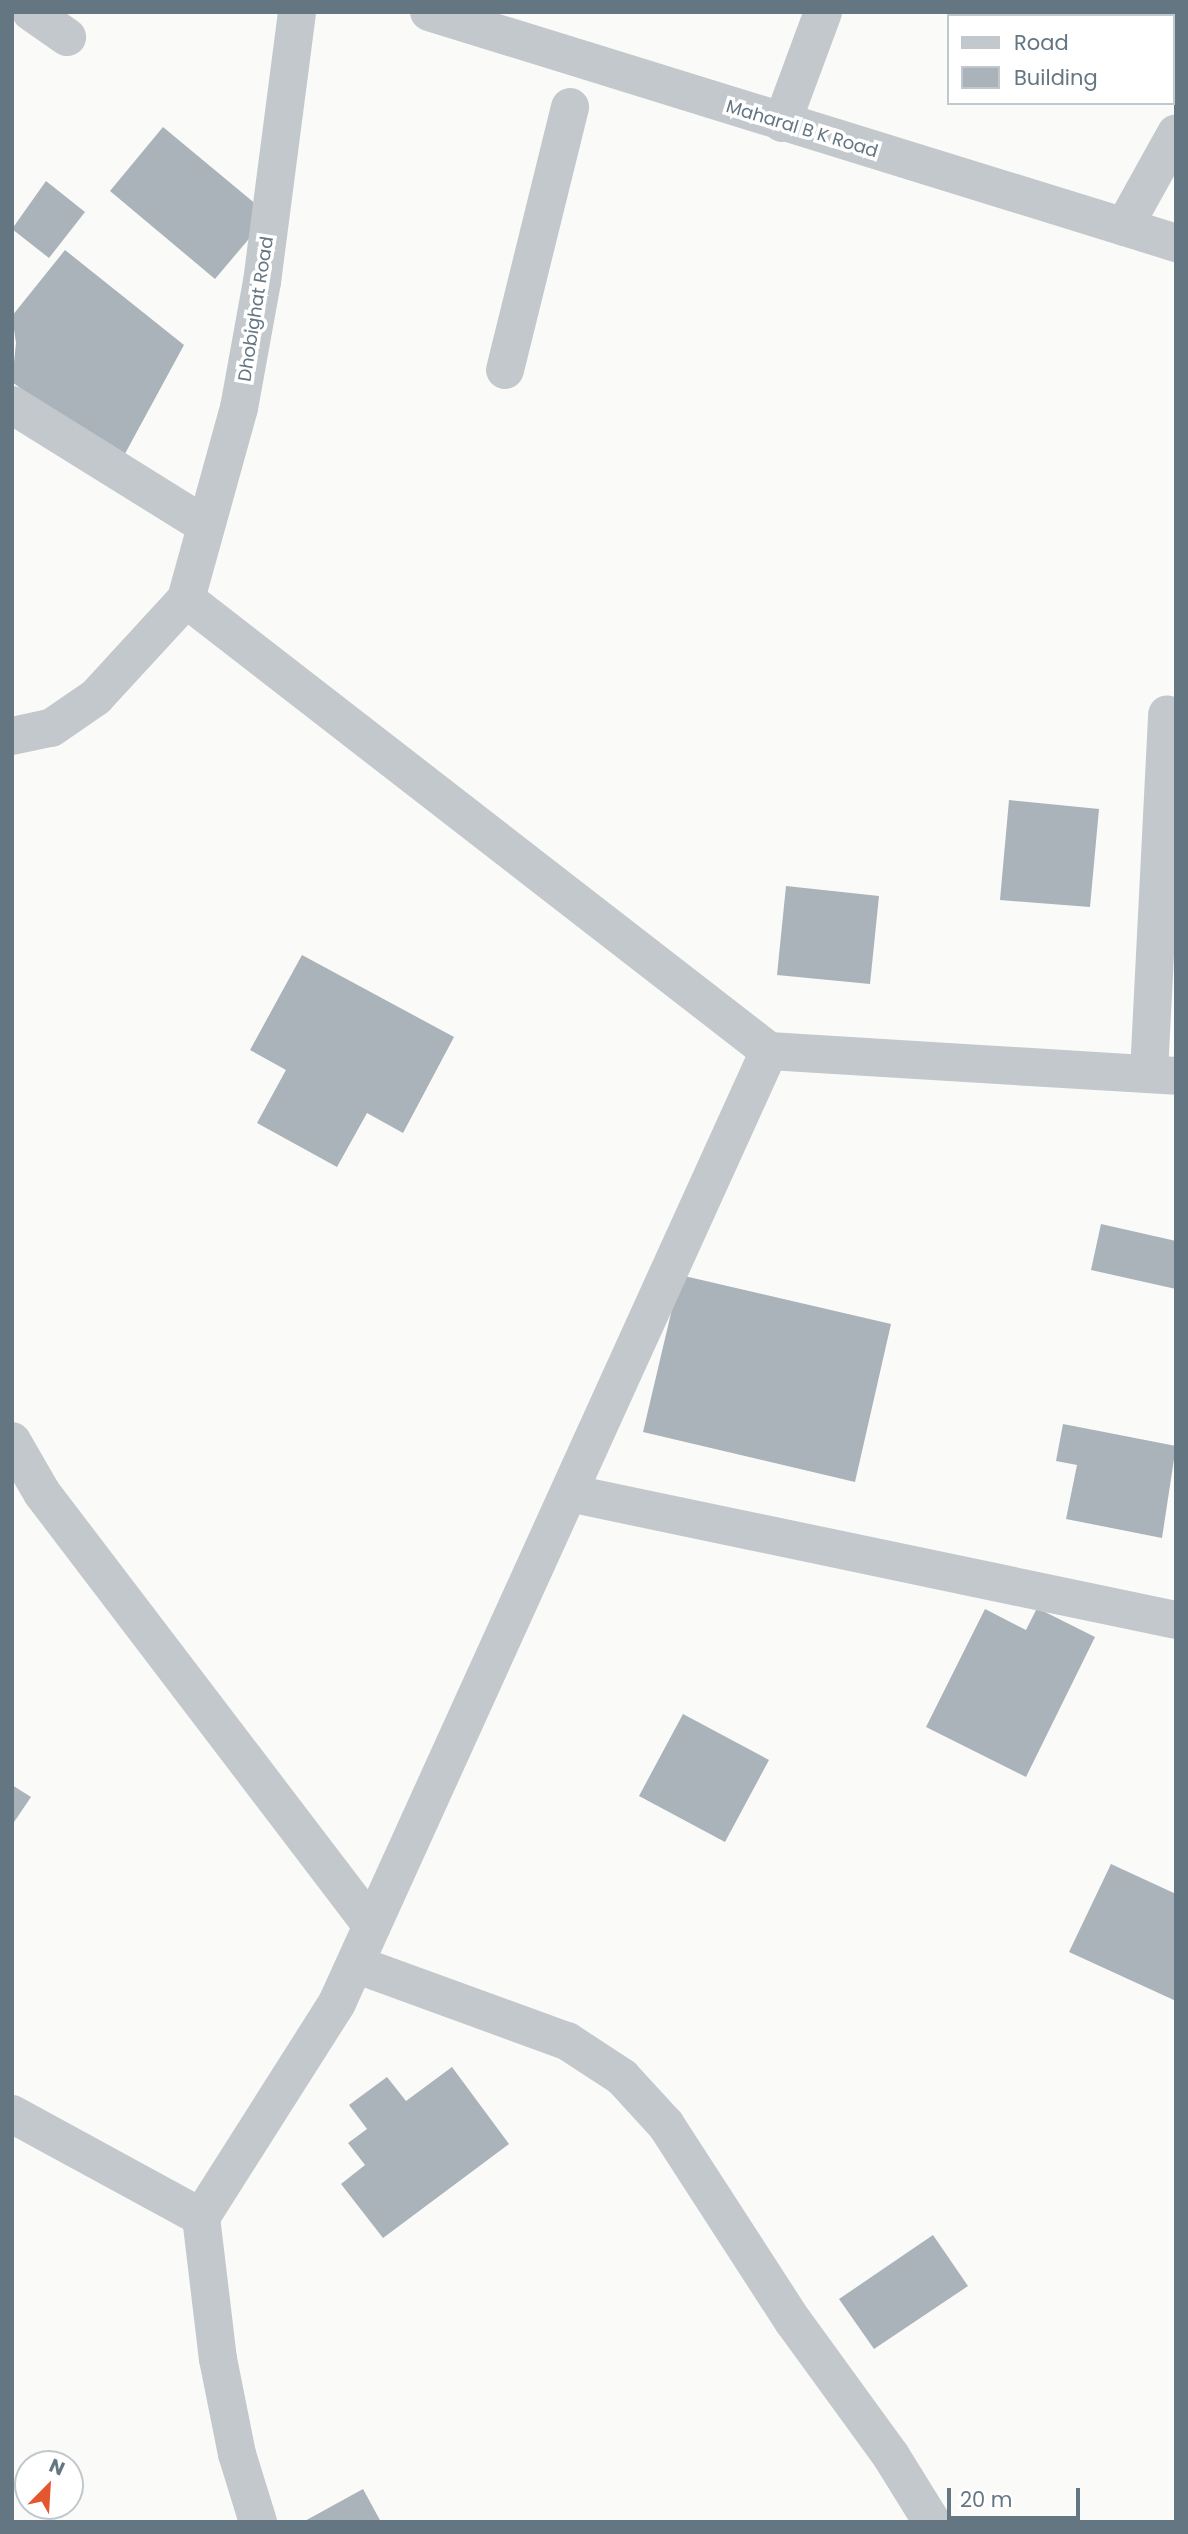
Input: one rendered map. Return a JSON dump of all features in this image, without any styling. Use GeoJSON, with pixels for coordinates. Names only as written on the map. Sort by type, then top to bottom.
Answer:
{"type":"FeatureCollection","features":[{"type":"Feature","properties":{"kind":"street"},"geometry":{"type":"LineString","coordinates":[[31,12],[66,37]]}},
{"type":"Feature","properties":{"kind":"street","name":"Dhobighat Road"},"geometry":{"type":"LineString","coordinates":[[186,599],[239,408],[262,282],[297,12]]}},
{"type":"Feature","properties":{"kind":"street","name":"Maharal B K Road"},"geometry":{"type":"LineString","coordinates":[[429,12],[1176,243]]}},
{"type":"Feature","properties":{"kind":"street"},"geometry":{"type":"LineString","coordinates":[[782,123],[823,12]]}},
{"type":"Feature","properties":{"kind":"street"},"geometry":{"type":"LineString","coordinates":[[505,370],[569,107]]}},
{"type":"Feature","properties":{"kind":"street"},"geometry":{"type":"LineString","coordinates":[[1124,227],[1176,134]]}},
{"type":"Feature","properties":{"kind":"street"},"geometry":{"type":"LineString","coordinates":[[12,405],[205,526]]}},
{"type":"Feature","properties":{"kind":"street"},"geometry":{"type":"LineString","coordinates":[[12,736],[51,728],[96,697],[186,599],[769,1051],[1163,1075],[1167,714]]}},
{"type":"Feature","properties":{"kind":"street"},"geometry":{"type":"LineString","coordinates":[[258,2522],[237,2454],[218,2359],[201,2217],[337,2003],[769,1051]]}},
{"type":"Feature","properties":{"kind":"street"},"geometry":{"type":"LineString","coordinates":[[12,1441],[42,1493],[372,1926]]}},
{"type":"Feature","properties":{"kind":"street"},"geometry":{"type":"LineString","coordinates":[[569,1493],[1176,1620]]}},
{"type":"Feature","properties":{"kind":"street"},"geometry":{"type":"LineString","coordinates":[[355,1964],[567,2041],[622,2077],[666,2125],[793,2321],[891,2456],[932,2522]]}},
{"type":"Feature","properties":{"kind":"street"},"geometry":{"type":"LineString","coordinates":[[12,2114],[201,2217]]}},
{"type":"Feature","properties":{"kind":"building"},"geometry":{"type":"Polygon","coordinates":[[[163,127],[269,215],[215,279],[110,191],[163,127]]]}},
{"type":"Feature","properties":{"kind":"building"},"geometry":{"type":"Polygon","coordinates":[[[46,181],[85,212],[49,258],[12,229],[46,181]]]}},
{"type":"Feature","properties":{"kind":"building"},"geometry":{"type":"Polygon","coordinates":[[[65,250],[184,345],[121,461],[12,382],[16,343],[12,316],[65,250]]]}},
{"type":"Feature","properties":{"kind":"building"},"geometry":{"type":"Polygon","coordinates":[[[1009,800],[1099,809],[1090,907],[1000,900],[1009,800]]]}},
{"type":"Feature","properties":{"kind":"building"},"geometry":{"type":"Polygon","coordinates":[[[786,886],[879,896],[870,984],[777,975],[786,886]]]}},
{"type":"Feature","properties":{"kind":"building"},"geometry":{"type":"Polygon","coordinates":[[[302,955],[454,1037],[403,1133],[367,1113],[337,1167],[257,1123],[286,1070],[250,1050],[302,955]]]}},
{"type":"Feature","properties":{"kind":"building"},"geometry":{"type":"Polygon","coordinates":[[[1101,1224],[1176,1241],[1176,1289],[1091,1270],[1101,1224]]]}},
{"type":"Feature","properties":{"kind":"building"},"geometry":{"type":"Polygon","coordinates":[[[680,1275],[891,1324],[855,1482],[643,1432],[680,1275]]]}},
{"type":"Feature","properties":{"kind":"building"},"geometry":{"type":"Polygon","coordinates":[[[1063,1424],[1176,1446],[1162,1538],[1066,1519],[1077,1465],[1056,1461],[1063,1424]]]}},
{"type":"Feature","properties":{"kind":"building"},"geometry":{"type":"Polygon","coordinates":[[[1037,1608],[1095,1637],[1026,1777],[926,1727],[985,1609],[1026,1630],[1037,1608]]]}},
{"type":"Feature","properties":{"kind":"building"},"geometry":{"type":"Polygon","coordinates":[[[683,1714],[769,1760],[725,1842],[639,1796],[683,1714]]]}},
{"type":"Feature","properties":{"kind":"building"},"geometry":{"type":"Polygon","coordinates":[[[12,1785],[31,1797],[12,1825],[12,1785]]]}},
{"type":"Feature","properties":{"kind":"building"},"geometry":{"type":"Polygon","coordinates":[[[1111,1864],[1176,1894],[1176,2001],[1069,1952],[1111,1864]]]}},
{"type":"Feature","properties":{"kind":"building"},"geometry":{"type":"Polygon","coordinates":[[[452,2067],[509,2144],[383,2238],[341,2184],[365,2165],[348,2143],[367,2129],[349,2105],[387,2077],[406,2101],[452,2067]]]}},
{"type":"Feature","properties":{"kind":"building"},"geometry":{"type":"Polygon","coordinates":[[[933,2235],[968,2286],[874,2349],[839,2299],[933,2235]]]}},
{"type":"Feature","properties":{"kind":"building"},"geometry":{"type":"Polygon","coordinates":[[[363,2489],[381,2522],[303,2522],[363,2489]]]}}]}
